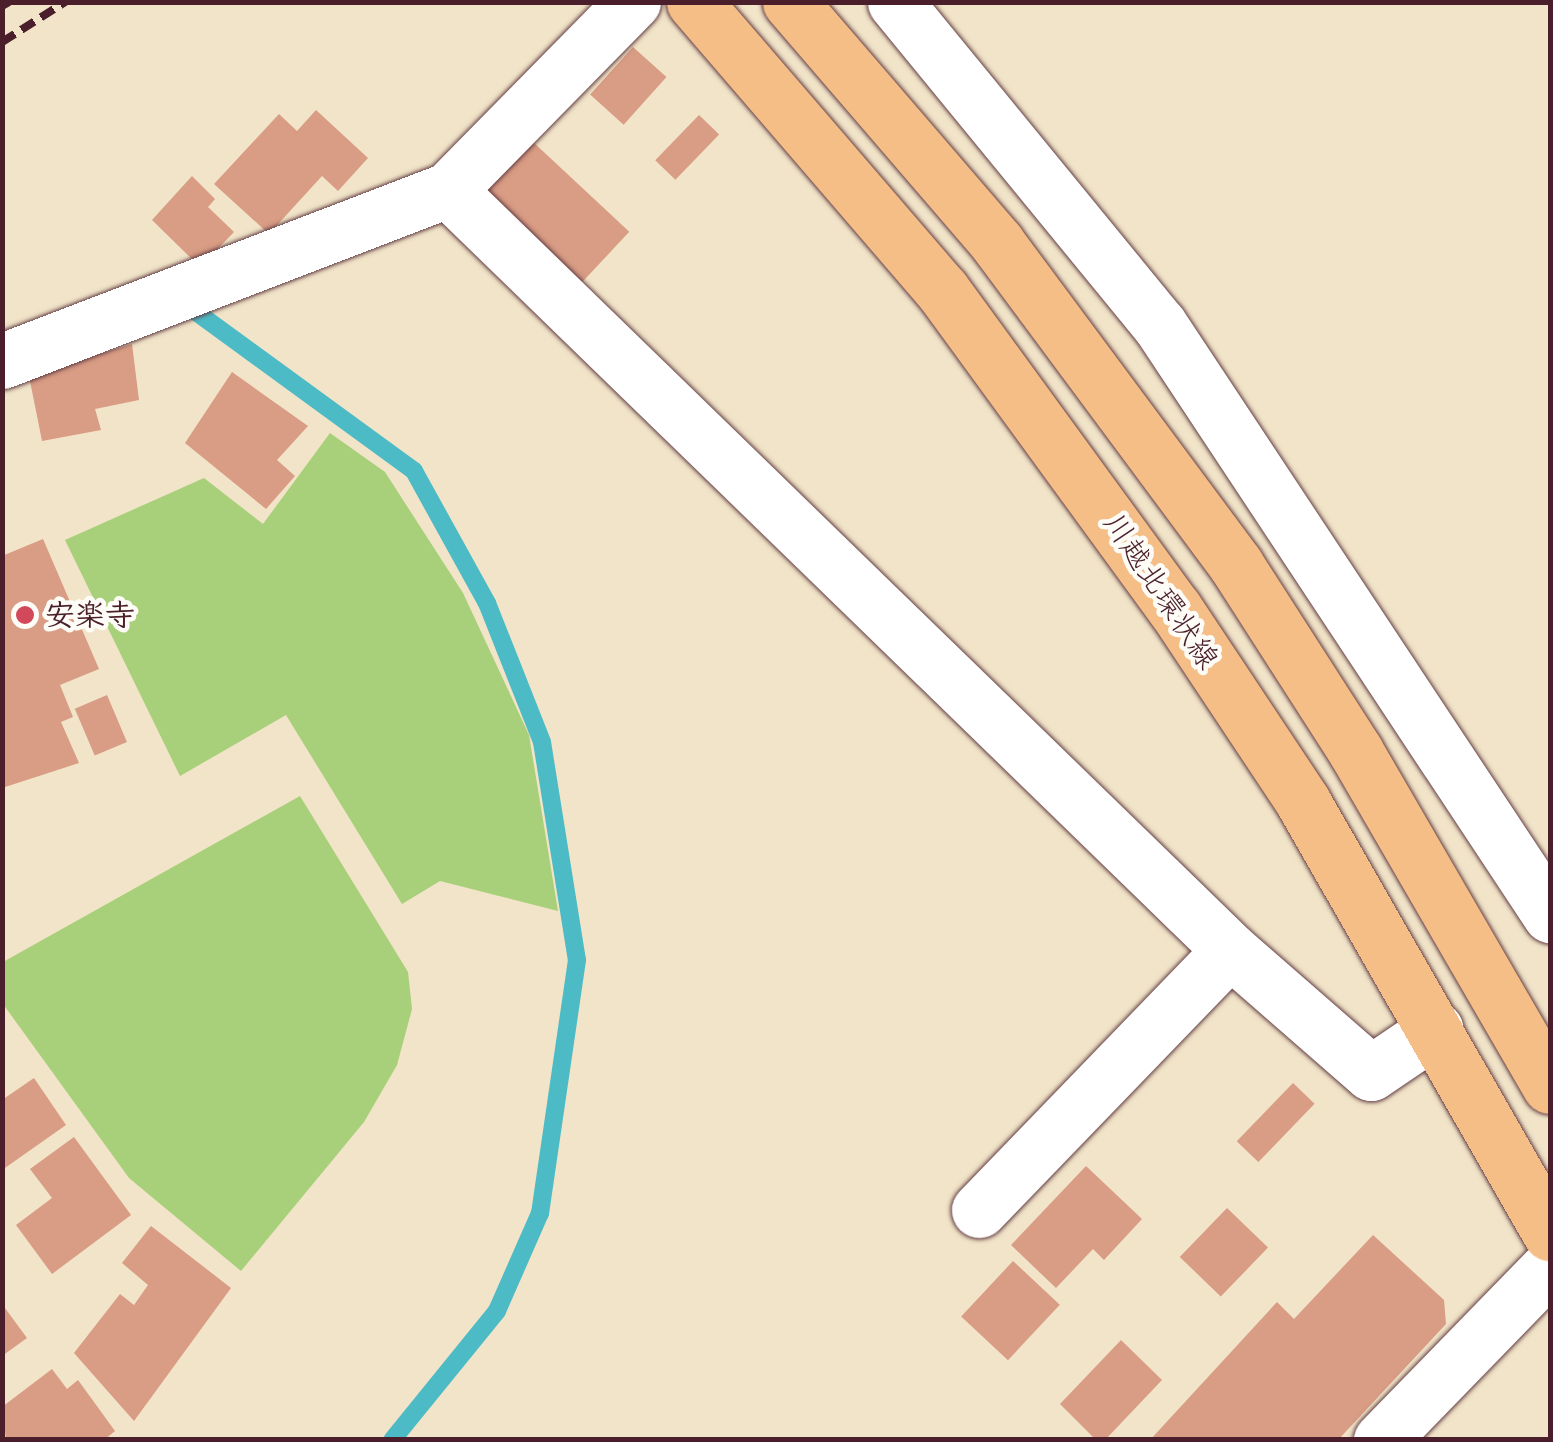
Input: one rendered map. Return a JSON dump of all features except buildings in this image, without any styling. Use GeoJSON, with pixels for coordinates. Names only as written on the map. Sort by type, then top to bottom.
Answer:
{"type":"FeatureCollection","features":[{"type":"Feature","properties":{"kind":"main road","name":"川越北環状線"},"geometry":{"type":"LineString","coordinates":[[694,2],[820,143],[1042,419],[1292,786],[1436,1028],[1550,1233]]}},
{"type":"Feature","properties":{"kind":"main road"},"geometry":{"type":"LineString","coordinates":[[790,2],[997,243],[1098,372],[1236,565],[1336,721],[1550,1086]]}},
{"type":"Feature","properties":{"kind":"street"},"geometry":{"type":"LineString","coordinates":[[2,361],[448,190],[633,2]]}},
{"type":"Feature","properties":{"kind":"street"},"geometry":{"type":"LineString","coordinates":[[895,2],[1160,324],[1550,915]]}},
{"type":"Feature","properties":{"kind":"street"},"geometry":{"type":"LineString","coordinates":[[448,190],[1230,950],[1371,1073],[1436,1028]]}},
{"type":"Feature","properties":{"kind":"street"},"geometry":{"type":"LineString","coordinates":[[979,1210],[1230,950]]}},
{"type":"Feature","properties":{"kind":"street"},"geometry":{"type":"LineString","coordinates":[[1381,1440],[1550,1266]]}},
{"type":"Feature","properties":{"kind":"green space"},"geometry":{"type":"Polygon","coordinates":[[[330,433],[385,472],[463,593],[529,735],[558,911],[440,881],[402,904],[286,715],[180,776],[65,540],[204,478],[263,524],[330,433]]]}},
{"type":"Feature","properties":{"kind":"green space"},"geometry":{"type":"Polygon","coordinates":[[[300,796],[408,972],[412,1009],[397,1065],[364,1122],[241,1271],[129,1178],[3,1004],[3,962],[300,796]]]}},
{"type":"Feature","properties":{"kind":"waterway"},"geometry":{"type":"LineString","coordinates":[[181,308],[188,306],[414,471],[487,603],[542,742],[577,960],[540,1213],[497,1311],[392,1440]]}},
{"type":"Feature","properties":{"kind":"railway"},"geometry":{"type":"LineString","coordinates":[[2,6],[9,2]]}},
{"type":"Feature","properties":{"kind":"railway"},"geometry":{"type":"LineString","coordinates":[[2,42],[65,2]]}},
{"type":"Feature","properties":{"kind":"place","name":"安楽寺"},"geometry":{"type":"Point","coordinates":[25,615]}}]}
